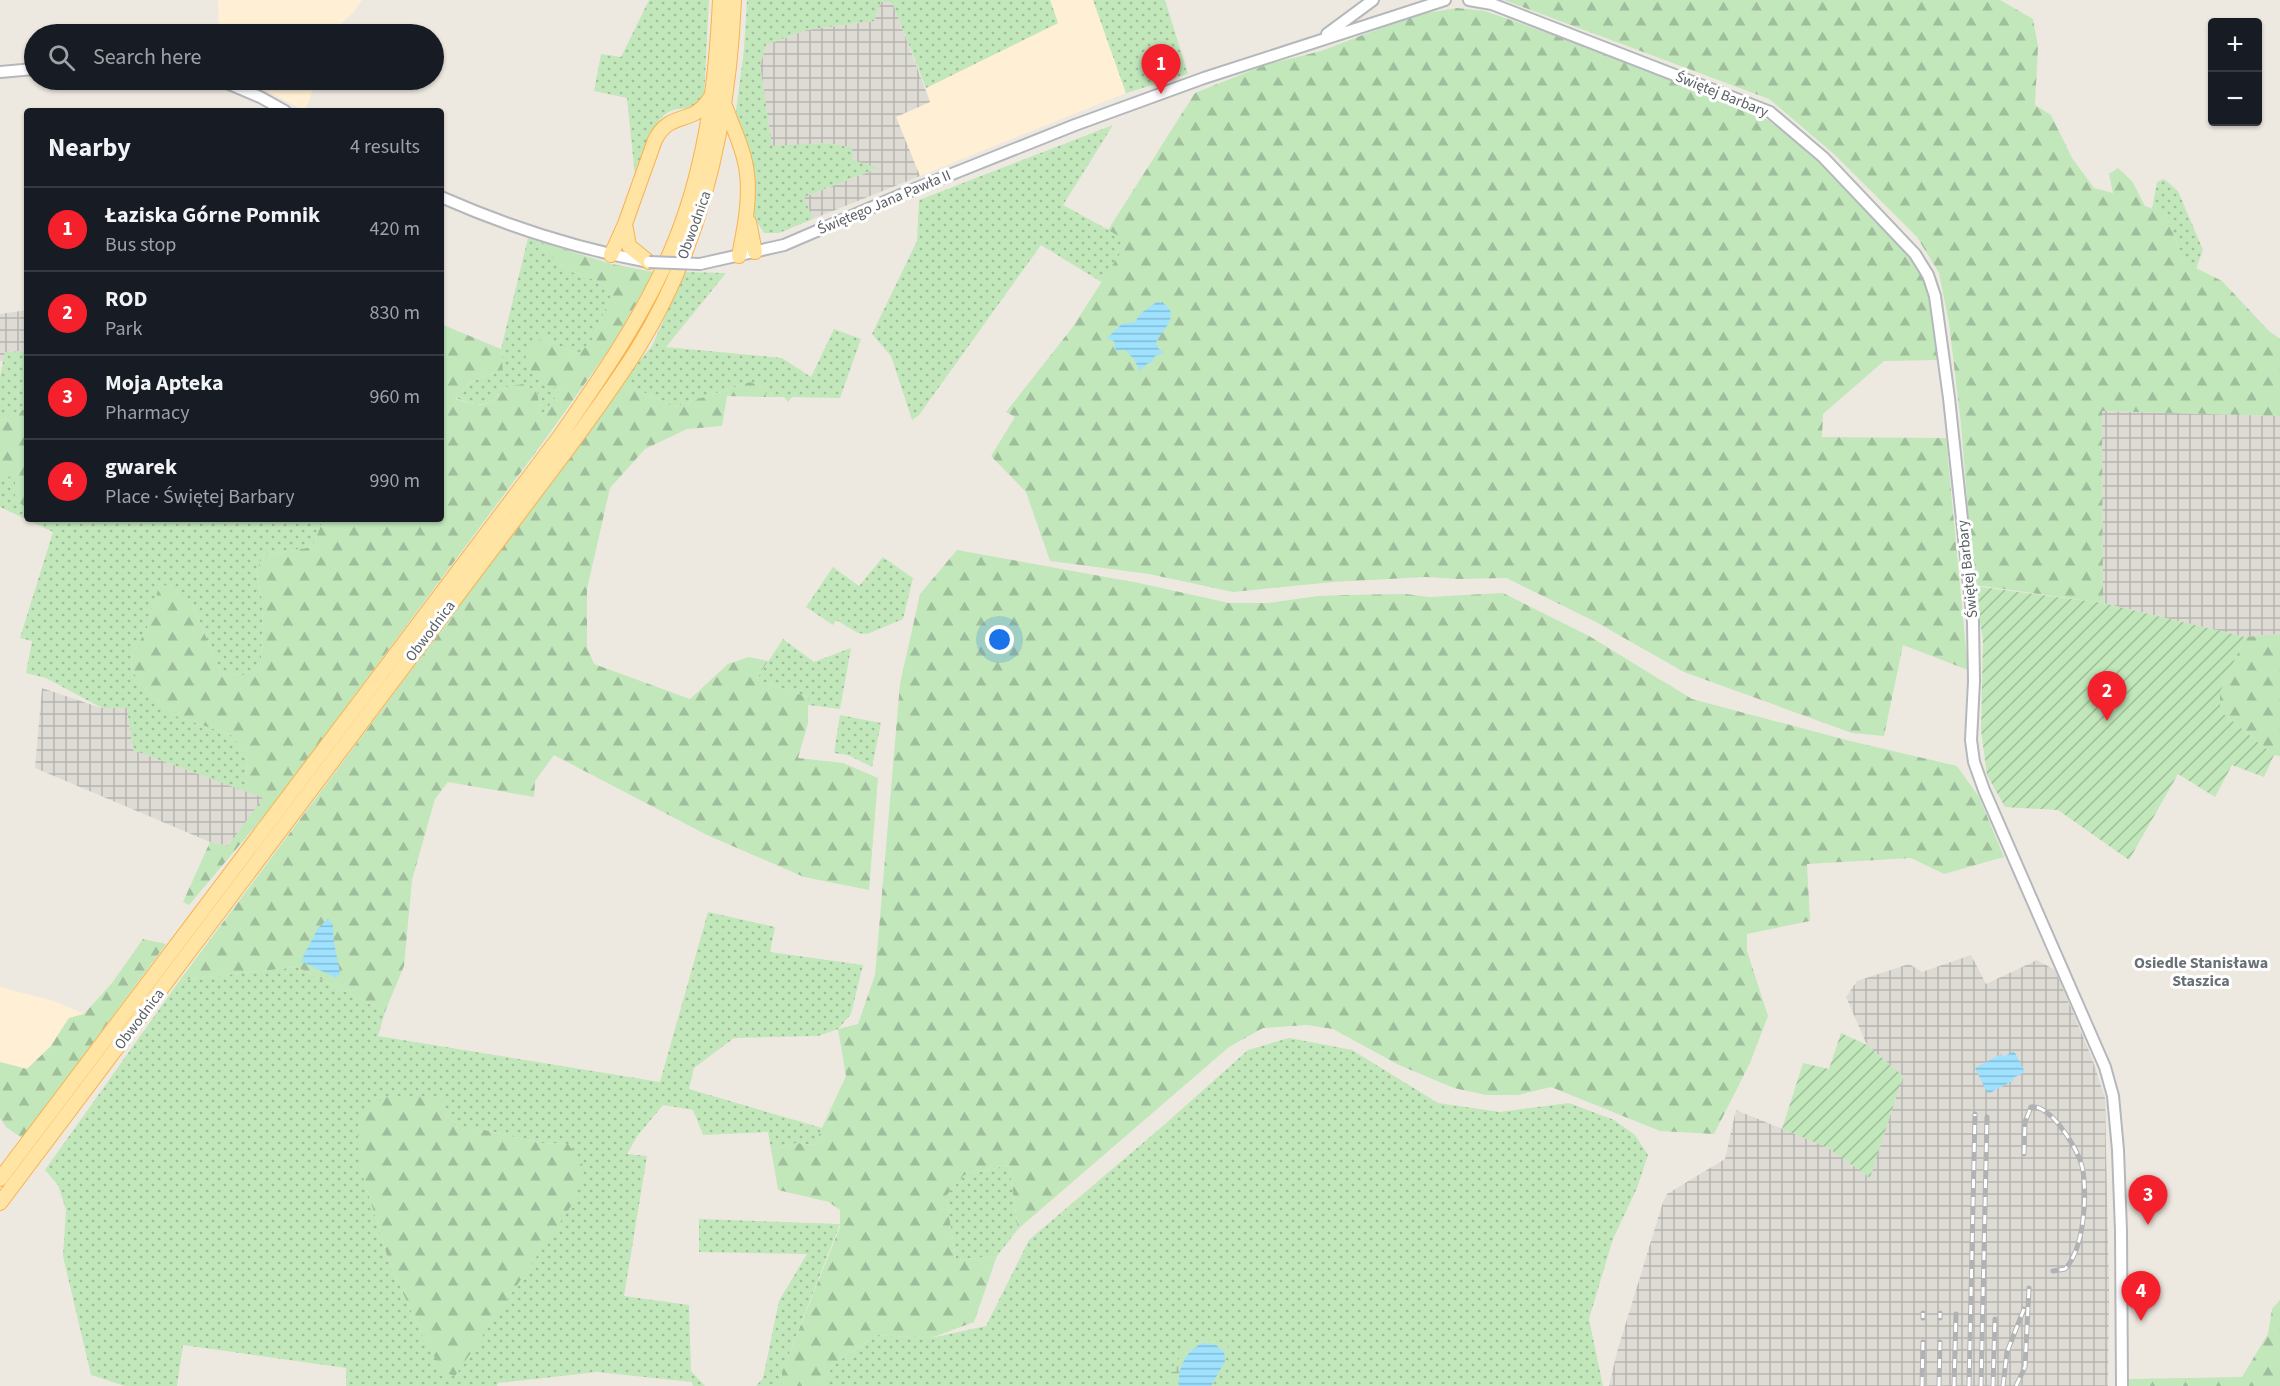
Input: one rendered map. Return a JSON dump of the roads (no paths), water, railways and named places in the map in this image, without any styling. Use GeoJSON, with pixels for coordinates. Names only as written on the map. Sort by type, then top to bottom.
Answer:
{"type":"FeatureCollection","features":[{"type":"Feature","properties":{"kind":"main road","name":"Obwodnica"},"geometry":{"type":"LineString","coordinates":[[0,1179],[553,445],[628,334],[670,254],[691,194],[704,144],[713,93],[720,0]]}},
{"type":"Feature","properties":{"kind":"main road","name":"Obwodnica"},"geometry":{"type":"LineString","coordinates":[[0,1203],[563,455],[631,359],[664,301],[686,249],[714,165],[725,106],[734,0]]}},
{"type":"Feature","properties":{"kind":"main road"},"geometry":{"type":"LineString","coordinates":[[610,255],[625,224],[661,128],[668,123],[694,115],[704,108],[713,93]]}},
{"type":"Feature","properties":{"kind":"main road"},"geometry":{"type":"LineString","coordinates":[[725,106],[746,163],[748,177],[739,256]]}},
{"type":"Feature","properties":{"kind":"main road"},"geometry":{"type":"LineString","coordinates":[[683,118],[693,123],[699,130],[704,144]]}},
{"type":"Feature","properties":{"kind":"main road"},"geometry":{"type":"LineString","coordinates":[[714,165],[724,156],[731,154],[740,156],[746,163]]}},
{"type":"Feature","properties":{"kind":"main road"},"geometry":{"type":"LineString","coordinates":[[746,209],[755,252]]}},
{"type":"Feature","properties":{"kind":"main road"},"geometry":{"type":"LineString","coordinates":[[625,224],[629,246],[649,262]]}},
{"type":"Feature","properties":{"kind":"street"},"geometry":{"type":"LineString","coordinates":[[1319,40],[1373,0]]}},
{"type":"Feature","properties":{"kind":"street"},"geometry":{"type":"LineString","coordinates":[[1319,40],[1445,0]]}},
{"type":"Feature","properties":{"kind":"street","name":"Świętej Barbary"},"geometry":{"type":"LineString","coordinates":[[1469,0],[1492,4],[1770,112],[1823,157],[1915,254],[1928,275],[1935,297],[1949,398],[1973,622],[1974,681],[1971,740],[1974,762],[1984,790],[2105,1067],[2113,1096],[2120,1200],[2122,1386]]}},
{"type":"Feature","properties":{"kind":"street","name":"Świętego Jana Pawła II"},"geometry":{"type":"LineString","coordinates":[[444,198],[497,219],[610,255],[649,262],[700,264],[784,245],[917,188],[1075,125],[1319,40]]}},
{"type":"Feature","properties":{"kind":"street"},"geometry":{"type":"LineString","coordinates":[[0,72],[24,70]]}},
{"type":"Feature","properties":{"kind":"street"},"geometry":{"type":"LineString","coordinates":[[244,90],[280,108]]}},
{"type":"Feature","properties":{"kind":"water"},"geometry":{"type":"Polygon","coordinates":[[[1158,301],[1166,305],[1171,315],[1167,326],[1156,342],[1164,353],[1155,356],[1152,362],[1140,371],[1134,359],[1125,350],[1116,351],[1114,341],[1107,338],[1122,324],[1135,322],[1140,314],[1158,301]]]}},
{"type":"Feature","properties":{"kind":"water"},"geometry":{"type":"Polygon","coordinates":[[[328,919],[333,924],[340,974],[336,978],[301,961],[318,928],[328,919]]]}},
{"type":"Feature","properties":{"kind":"water"},"geometry":{"type":"Polygon","coordinates":[[[2014,1051],[2025,1072],[1988,1094],[1975,1068],[2001,1054],[2003,1057],[2014,1051]]]}},
{"type":"Feature","properties":{"kind":"water"},"geometry":{"type":"Polygon","coordinates":[[[1204,1343],[1216,1345],[1224,1352],[1225,1361],[1211,1386],[1179,1386],[1184,1360],[1193,1349],[1204,1343]]]}},
{"type":"Feature","properties":{"kind":"railway"},"geometry":{"type":"LineString","coordinates":[[2024,1154],[2025,1122],[2031,1107],[2037,1107],[2049,1114],[2061,1127],[2082,1164],[2085,1195],[2080,1236],[2065,1269],[2053,1271]]}},
{"type":"Feature","properties":{"kind":"railway"},"geometry":{"type":"LineString","coordinates":[[1969,1386],[1975,1114]]}},
{"type":"Feature","properties":{"kind":"railway"},"geometry":{"type":"LineString","coordinates":[[1981,1386],[1987,1117]]}},
{"type":"Feature","properties":{"kind":"railway"},"geometry":{"type":"LineString","coordinates":[[2016,1386],[2025,1367],[2029,1288]]}},
{"type":"Feature","properties":{"kind":"railway"},"geometry":{"type":"LineString","coordinates":[[2003,1386],[2007,1352],[2024,1309]]}},
{"type":"Feature","properties":{"kind":"railway"},"geometry":{"type":"LineString","coordinates":[[1923,1313],[1923,1318]]}},
{"type":"Feature","properties":{"kind":"railway"},"geometry":{"type":"LineString","coordinates":[[1940,1313],[1940,1318]]}},
{"type":"Feature","properties":{"kind":"railway"},"geometry":{"type":"LineString","coordinates":[[1954,1386],[1956,1314]]}},
{"type":"Feature","properties":{"kind":"railway"},"geometry":{"type":"LineString","coordinates":[[1993,1386],[1995,1319]]}},
{"type":"Feature","properties":{"kind":"railway"},"geometry":{"type":"LineString","coordinates":[[1922,1386],[1923,1342]]}},
{"type":"Feature","properties":{"kind":"railway"},"geometry":{"type":"LineString","coordinates":[[1939,1386],[1940,1342]]}},
{"type":"Feature","properties":{"kind":"place","name":"Łaziska Górne Pomnik"},"geometry":{"type":"Point","coordinates":[1161,94]}},
{"type":"Feature","properties":{"kind":"place","name":"ROD"},"geometry":{"type":"Point","coordinates":[2107,721]}},
{"type":"Feature","properties":{"kind":"place","name":"Moja Apteka"},"geometry":{"type":"Point","coordinates":[2148,1225]}},
{"type":"Feature","properties":{"kind":"place","name":"gwarek"},"geometry":{"type":"Point","coordinates":[2141,1321]}},
{"type":"Feature","properties":{"kind":"district","name":"Osiedle Stanisława Staszica"},"geometry":{"type":"Point","coordinates":[2201,971]}}]}
